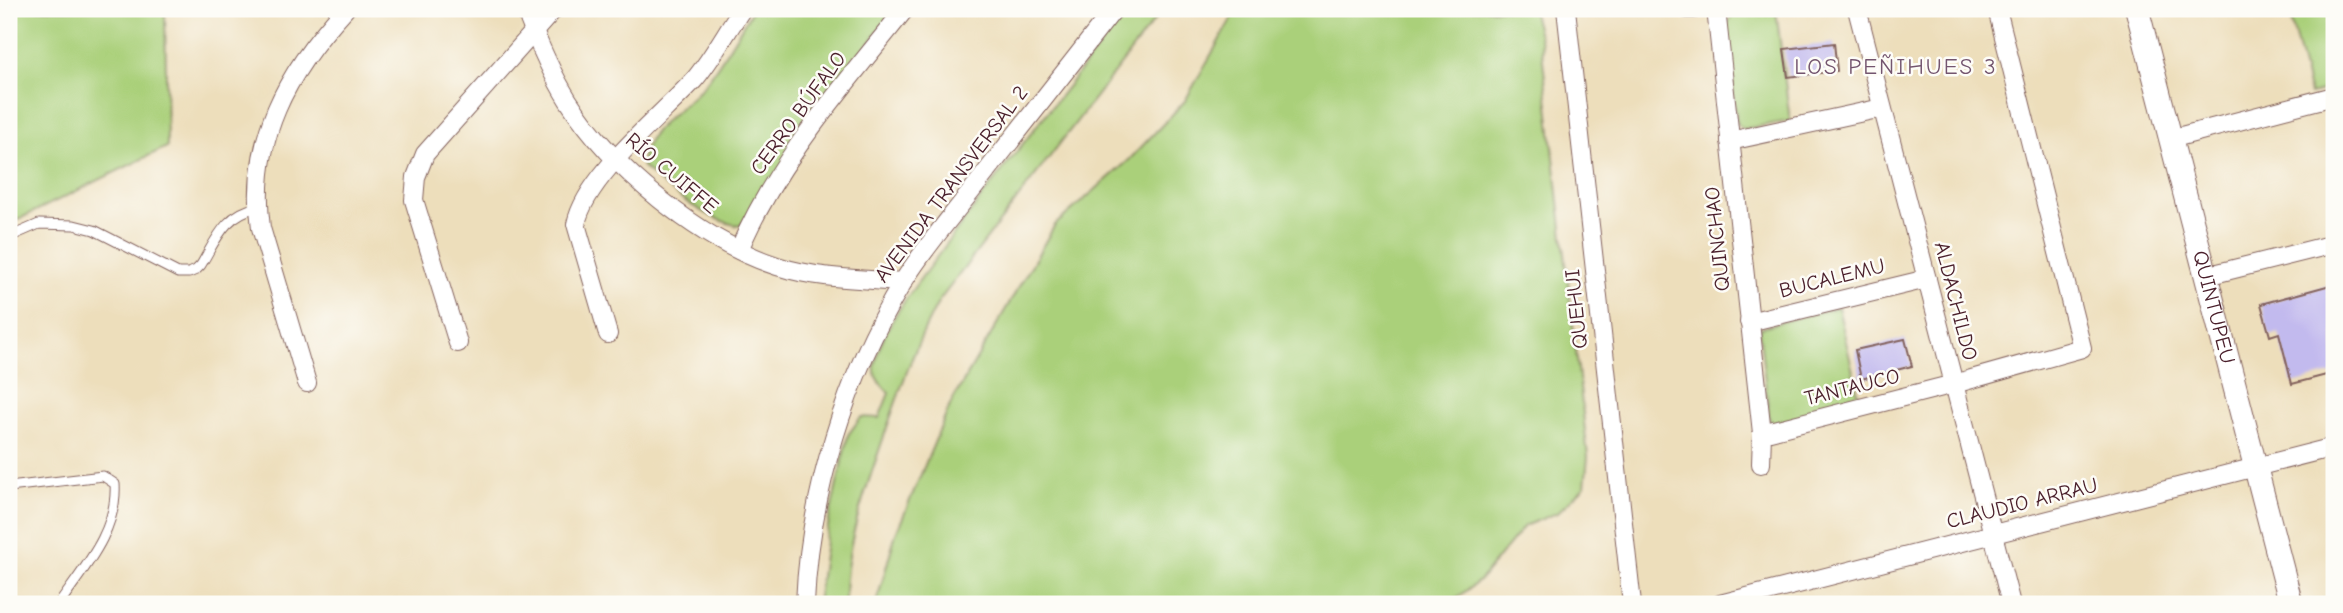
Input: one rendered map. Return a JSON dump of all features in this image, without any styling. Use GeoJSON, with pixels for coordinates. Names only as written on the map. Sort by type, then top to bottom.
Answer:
{"type":"FeatureCollection","features":[{"type":"Feature","properties":{"kind":"street"},"geometry":{"type":"LineString","coordinates":[[307,383],[261,229],[258,207],[261,164],[278,102],[300,65],[345,9]]}},
{"type":"Feature","properties":{"kind":"street","name":"RÍO CUIFFE"},"geometry":{"type":"LineString","coordinates":[[525,9],[569,101],[585,124],[617,159],[676,212],[739,250],[778,266],[810,274],[903,282]]}},
{"type":"Feature","properties":{"kind":"street"},"geometry":{"type":"LineString","coordinates":[[458,343],[414,200],[416,177],[425,154],[554,9]]}},
{"type":"Feature","properties":{"kind":"street"},"geometry":{"type":"LineString","coordinates":[[608,334],[576,224],[579,210],[586,197],[617,159],[694,80],[742,9]]}},
{"type":"Feature","properties":{"kind":"street","name":"CERRO BÚFALO"},"geometry":{"type":"LineString","coordinates":[[739,250],[758,209],[795,151],[905,9]]}},
{"type":"Feature","properties":{"kind":"street","name":"AVENIDA TRANSVERSAL 2"},"geometry":{"type":"LineString","coordinates":[[805,604],[819,500],[844,407],[870,344],[903,282],[928,247],[1114,9]]}},
{"type":"Feature","properties":{"kind":"street","name":"QUEHUI"},"geometry":{"type":"LineString","coordinates":[[1566,9],[1632,604]]}},
{"type":"Feature","properties":{"kind":"street"},"geometry":{"type":"LineString","coordinates":[[1687,9],[1694,9]]}},
{"type":"Feature","properties":{"kind":"street","name":"QUINCHAO"},"geometry":{"type":"LineString","coordinates":[[1716,9],[1762,433],[1761,464]]}},
{"type":"Feature","properties":{"kind":"street","name":"ALDACHILDO"},"geometry":{"type":"LineString","coordinates":[[1857,9],[2011,604]]}},
{"type":"Feature","properties":{"kind":"street","name":"TANTAUCO"},"geometry":{"type":"LineString","coordinates":[[1762,433],[2082,348],[1997,9]]}},
{"type":"Feature","properties":{"kind":"street","name":"QUINTUPEU"},"geometry":{"type":"LineString","coordinates":[[2137,9],[2291,604]]}},
{"type":"Feature","properties":{"kind":"street"},"geometry":{"type":"LineString","coordinates":[[2170,139],[2334,96]]}},
{"type":"Feature","properties":{"kind":"street"},"geometry":{"type":"LineString","coordinates":[[1730,141],[1882,108]]}},
{"type":"Feature","properties":{"kind":"street"},"geometry":{"type":"LineString","coordinates":[[2206,276],[2334,244]]}},
{"type":"Feature","properties":{"kind":"street","name":"BUCALEMU"},"geometry":{"type":"LineString","coordinates":[[1749,322],[1927,279]]}},
{"type":"Feature","properties":{"kind":"street","name":"CLAUDIO ARRAU"},"geometry":{"type":"LineString","coordinates":[[1720,604],[2334,447]]}},
{"type":"Feature","properties":{"kind":"lane"},"geometry":{"type":"LineString","coordinates":[[9,237],[40,224],[74,225],[94,230],[168,270],[189,273],[196,271],[201,265],[233,216],[258,207]]}},
{"type":"Feature","properties":{"kind":"lane"},"geometry":{"type":"LineString","coordinates":[[9,487],[103,476],[115,484],[116,503],[93,558],[59,604]]}},
{"type":"Feature","properties":{"kind":"green space"},"geometry":{"type":"Polygon","coordinates":[[[9,9],[165,9],[167,147],[9,224],[9,9]]]}},
{"type":"Feature","properties":{"kind":"green space"},"geometry":{"type":"Polygon","coordinates":[[[753,9],[894,9],[739,226],[700,211],[642,165],[644,152],[656,131],[703,86],[753,9]]]}},
{"type":"Feature","properties":{"kind":"green space"},"geometry":{"type":"Polygon","coordinates":[[[1129,9],[1163,9],[939,301],[908,370],[862,502],[848,562],[845,604],[817,604],[829,520],[848,435],[861,417],[879,418],[889,393],[875,374],[875,366],[893,319],[967,216],[1129,9]]]}},
{"type":"Feature","properties":{"kind":"green space"},"geometry":{"type":"Polygon","coordinates":[[[1237,9],[1532,9],[1541,43],[1588,457],[1585,486],[1557,513],[1524,526],[1480,580],[1449,604],[876,604],[895,536],[951,403],[1055,225],[1128,161],[1185,101],[1237,9]]]}},
{"type":"Feature","properties":{"kind":"green space"},"geometry":{"type":"Polygon","coordinates":[[[2288,9],[2334,9],[2334,88],[2310,94],[2288,9]]]}},
{"type":"Feature","properties":{"kind":"green space"},"geometry":{"type":"Polygon","coordinates":[[[1776,10],[1790,121],[1743,129],[1737,125],[1726,25],[1733,15],[1776,10]]]}},
{"type":"Feature","properties":{"kind":"green space"},"geometry":{"type":"Polygon","coordinates":[[[1838,307],[1860,402],[1770,424],[1759,330],[1838,307]]]}},
{"type":"Feature","properties":{"kind":"building"},"geometry":{"type":"Polygon","coordinates":[[[1834,43],[1837,71],[1788,77],[1784,49],[1834,43]]]}},
{"type":"Feature","properties":{"kind":"building"},"geometry":{"type":"Polygon","coordinates":[[[2334,284],[2334,373],[2292,384],[2279,333],[2270,336],[2261,304],[2334,284]]]}},
{"type":"Feature","properties":{"kind":"building"},"geometry":{"type":"Polygon","coordinates":[[[1905,339],[1912,366],[1861,379],[1855,350],[1905,339]]]}},
{"type":"Feature","properties":{"kind":"district","name":"LOS PEÑIHUES 3"},"geometry":{"type":"Point","coordinates":[1896,66]}}]}
